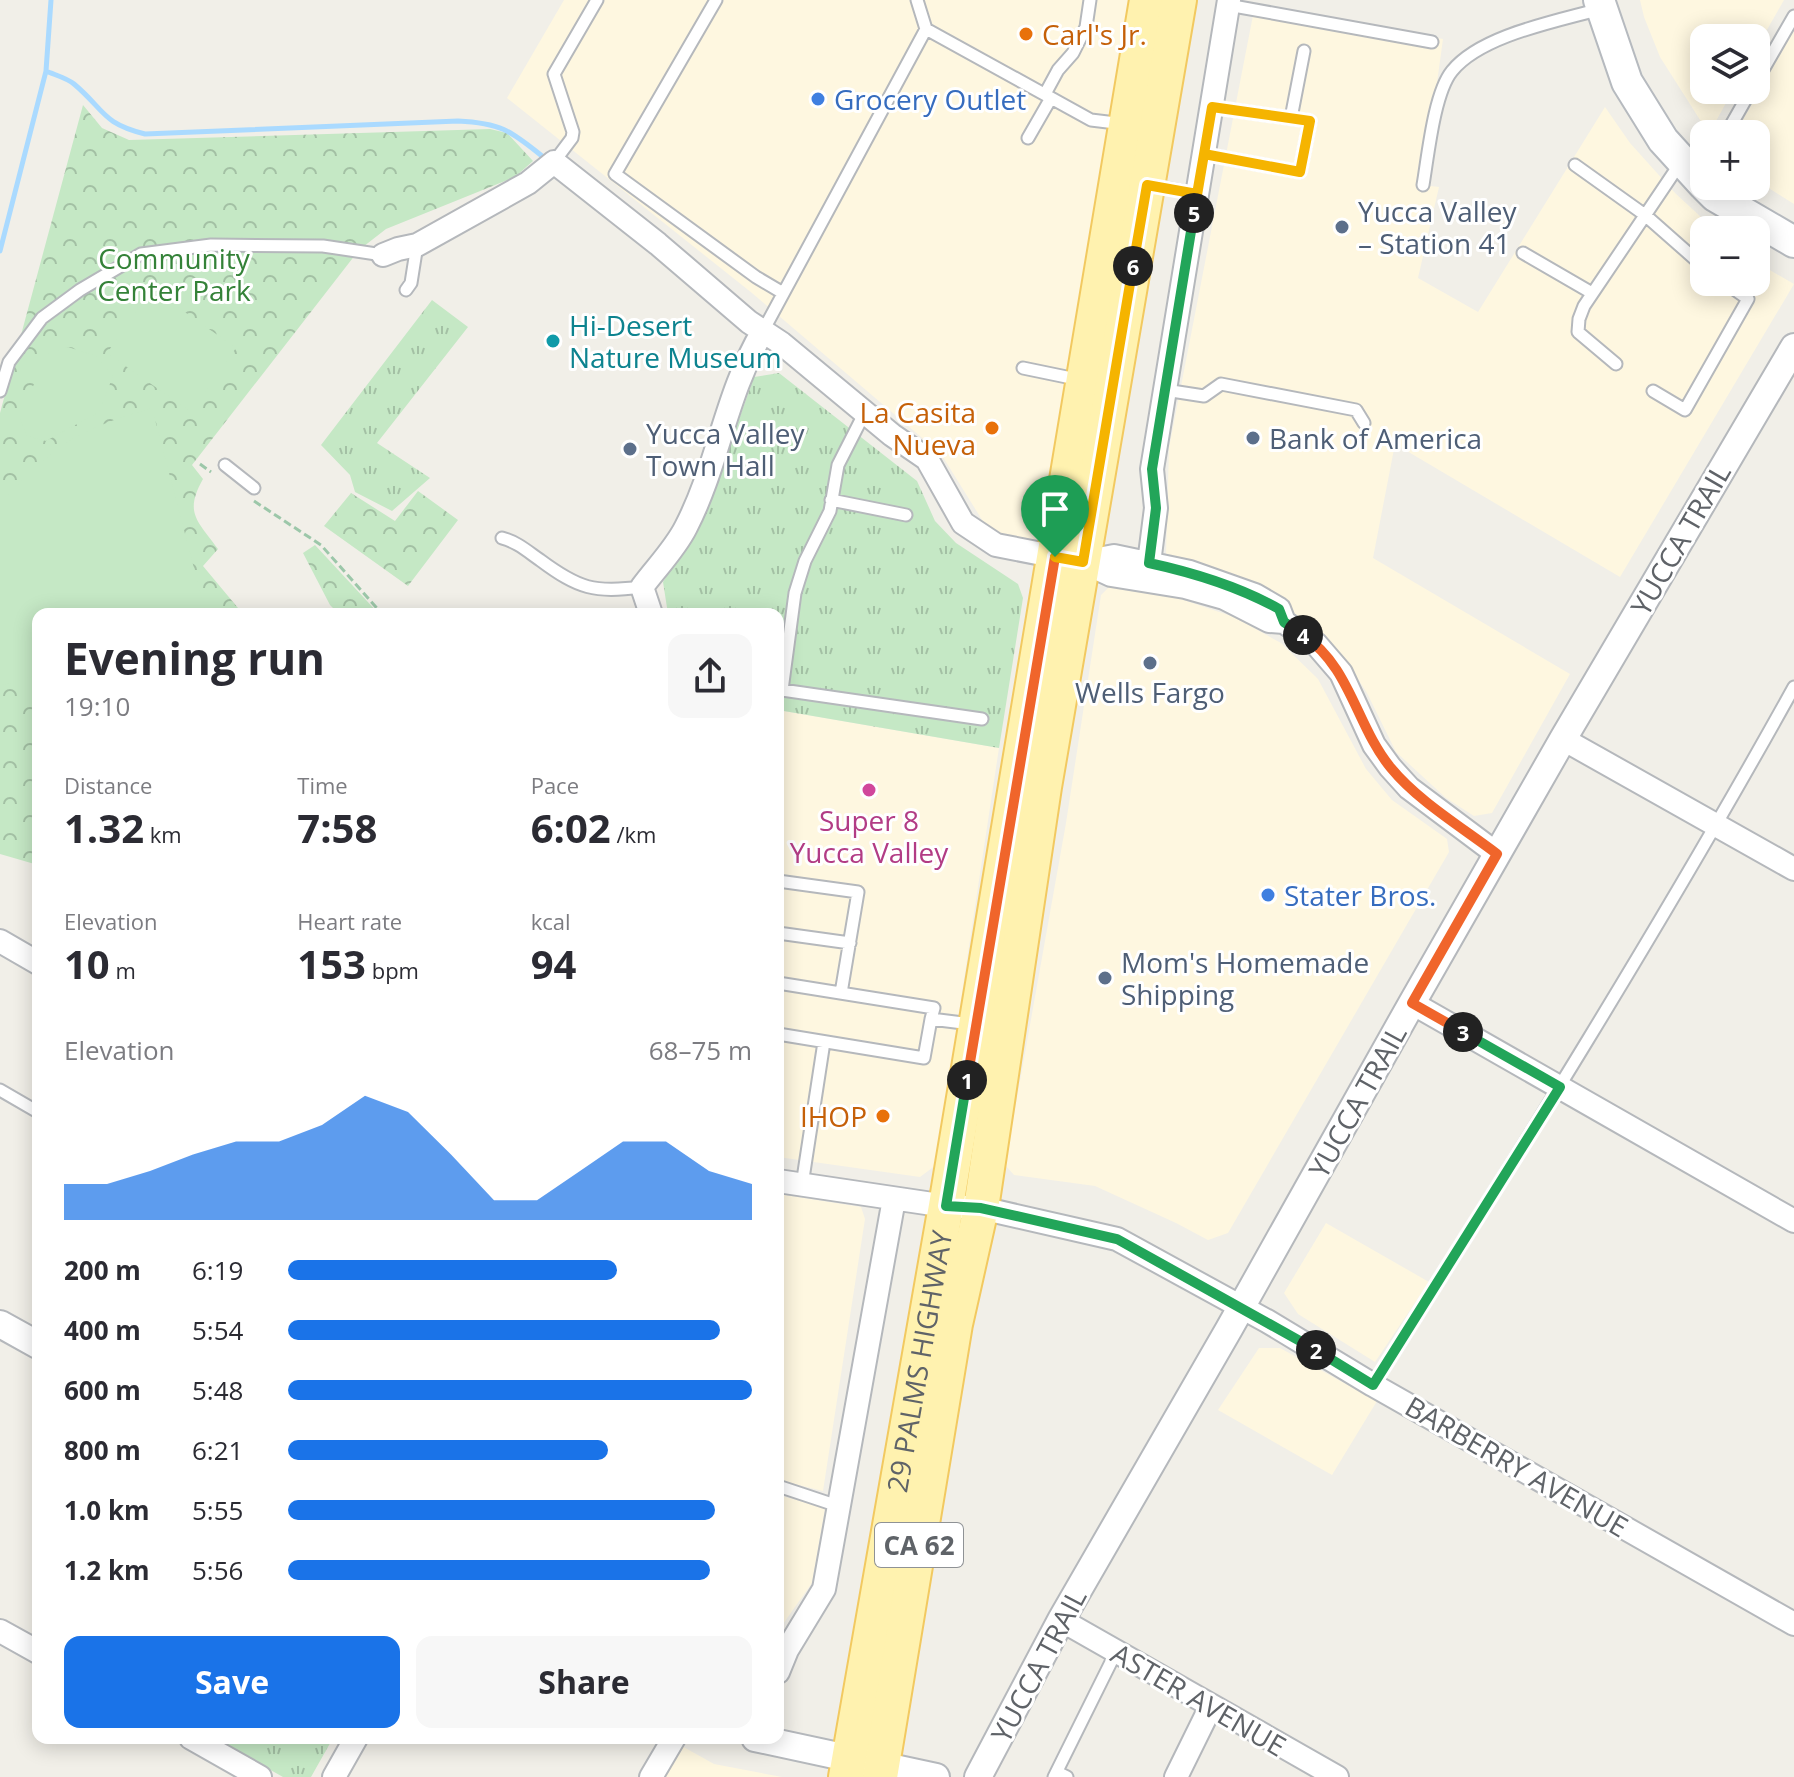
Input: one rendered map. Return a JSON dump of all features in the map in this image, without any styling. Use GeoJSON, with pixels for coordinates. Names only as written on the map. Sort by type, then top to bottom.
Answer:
{"type":"FeatureCollection","features":[{"type":"Feature","properties":{"kind":"main road","name":"29 PALMS HIGHWAY"},"geometry":{"type":"LineString","coordinates":[[864,1770],[981,1208],[1044,787],[1069,559],[1083,381],[1147,0]]}},
{"type":"Feature","properties":{"kind":"main road","name":"29 PALMS HIGHWAY"},"geometry":{"type":"LineString","coordinates":[[864,1770],[946,1206],[976,1025],[1147,185],[1179,0]]}},
{"type":"Feature","properties":{"kind":"main road"},"geometry":{"type":"LineString","coordinates":[[1600,4],[1627,82],[1663,140],[1690,168]]}},
{"type":"Feature","properties":{"kind":"main road"},"geometry":{"type":"LineString","coordinates":[[1722,200],[1794,242]]}},
{"type":"Feature","properties":{"kind":"street"},"geometry":{"type":"LineString","coordinates":[[1149,563],[1156,508],[1152,469],[1229,2]]}},
{"type":"Feature","properties":{"kind":"street"},"geometry":{"type":"LineString","coordinates":[[383,255],[417,245],[528,183],[554,162],[658,244],[749,322],[781,343],[927,459],[963,523],[996,545],[1069,559],[1111,575],[1185,587],[1224,598],[1269,621],[1284,622],[1316,644],[1341,673],[1374,745],[1409,788],[1497,854]]}},
{"type":"Feature","properties":{"kind":"street"},"geometry":{"type":"LineString","coordinates":[[649,608],[642,587],[685,530],[705,486],[732,394],[747,357],[763,331]]}},
{"type":"Feature","properties":{"kind":"street","name":"YUCCA TRAIL"},"geometry":{"type":"LineString","coordinates":[[978,1777],[1061,1620],[1497,854],[1794,347]]}},
{"type":"Feature","properties":{"kind":"street"},"geometry":{"type":"LineString","coordinates":[[1069,559],[1114,556],[1190,572],[1255,595],[1279,609],[1284,622]]}},
{"type":"Feature","properties":{"kind":"street"},"geometry":{"type":"LineString","coordinates":[[1563,739],[1794,869]]}},
{"type":"Feature","properties":{"kind":"street"},"geometry":{"type":"LineString","coordinates":[[0,941],[32,960]]}},
{"type":"Feature","properties":{"kind":"street"},"geometry":{"type":"LineString","coordinates":[[1412,1003],[1794,1221]]}},
{"type":"Feature","properties":{"kind":"street"},"geometry":{"type":"LineString","coordinates":[[784,1182],[946,1206],[981,1208]]}},
{"type":"Feature","properties":{"kind":"street"},"geometry":{"type":"LineString","coordinates":[[784,1657],[824,1589],[894,1199]]}},
{"type":"Feature","properties":{"kind":"street","name":"BARBERRY AVENUE"},"geometry":{"type":"LineString","coordinates":[[981,1208],[1117,1239],[1794,1624]]}},
{"type":"Feature","properties":{"kind":"street"},"geometry":{"type":"LineString","coordinates":[[0,1324],[32,1342]]}},
{"type":"Feature","properties":{"kind":"street","name":"ASTER AVENUE"},"geometry":{"type":"LineString","coordinates":[[1061,1620],[1337,1777]]}},
{"type":"Feature","properties":{"kind":"street"},"geometry":{"type":"LineString","coordinates":[[0,1631],[32,1649]]}},
{"type":"Feature","properties":{"kind":"street"},"geometry":{"type":"LineString","coordinates":[[1176,1777],[1211,1706]]}},
{"type":"Feature","properties":{"kind":"street"},"geometry":{"type":"LineString","coordinates":[[202,1744],[260,1777]]}},
{"type":"Feature","properties":{"kind":"street"},"geometry":{"type":"LineString","coordinates":[[334,1777],[353,1744]]}},
{"type":"Feature","properties":{"kind":"street"},"geometry":{"type":"LineString","coordinates":[[651,1777],[670,1744]]}},
{"type":"Feature","properties":{"kind":"street"},"geometry":{"type":"LineString","coordinates":[[780,1744],[864,1770],[936,1777]]}},
{"type":"Feature","properties":{"kind":"lane"},"geometry":{"type":"LineString","coordinates":[[554,162],[573,132],[554,74],[597,0]]}},
{"type":"Feature","properties":{"kind":"lane"},"geometry":{"type":"LineString","coordinates":[[716,0],[615,174],[756,277],[783,293]]}},
{"type":"Feature","properties":{"kind":"lane"},"geometry":{"type":"LineString","coordinates":[[917,0],[926,29],[1091,120],[1125,124]]}},
{"type":"Feature","properties":{"kind":"lane"},"geometry":{"type":"LineString","coordinates":[[1028,138],[1058,70],[1073,53],[1086,27],[1090,0]]}},
{"type":"Feature","properties":{"kind":"lane"},"geometry":{"type":"LineString","coordinates":[[1229,2],[1432,42]]}},
{"type":"Feature","properties":{"kind":"lane"},"geometry":{"type":"LineString","coordinates":[[1423,185],[1437,107],[1451,71],[1477,51],[1503,37],[1600,4]]}},
{"type":"Feature","properties":{"kind":"lane"},"geometry":{"type":"LineString","coordinates":[[1770,58],[1794,16]]}},
{"type":"Feature","properties":{"kind":"lane"},"geometry":{"type":"LineString","coordinates":[[763,331],[926,29]]}},
{"type":"Feature","properties":{"kind":"lane"},"geometry":{"type":"LineString","coordinates":[[1291,118],[1304,51]]}},
{"type":"Feature","properties":{"kind":"lane"},"geometry":{"type":"LineString","coordinates":[[1204,154],[1300,172],[1310,121],[1212,107]]}},
{"type":"Feature","properties":{"kind":"lane"},"geometry":{"type":"LineString","coordinates":[[1575,165],[1645,215],[1690,255]]}},
{"type":"Feature","properties":{"kind":"lane"},"geometry":{"type":"LineString","coordinates":[[1616,364],[1578,332],[1579,319],[1592,293],[1645,215],[1690,183]]}},
{"type":"Feature","properties":{"kind":"lane"},"geometry":{"type":"LineString","coordinates":[[1147,185],[1197,194]]}},
{"type":"Feature","properties":{"kind":"lane"},"geometry":{"type":"LineString","coordinates":[[0,391],[9,362],[42,318],[80,290],[141,254],[225,245],[323,246],[383,255]]}},
{"type":"Feature","properties":{"kind":"lane"},"geometry":{"type":"LineString","coordinates":[[406,290],[411,283],[417,245]]}},
{"type":"Feature","properties":{"kind":"lane"},"geometry":{"type":"LineString","coordinates":[[1523,253],[1592,293]]}},
{"type":"Feature","properties":{"kind":"lane"},"geometry":{"type":"LineString","coordinates":[[1653,391],[1685,410],[1748,299],[1744,296]]}},
{"type":"Feature","properties":{"kind":"lane"},"geometry":{"type":"LineString","coordinates":[[1023,368],[1083,381]]}},
{"type":"Feature","properties":{"kind":"lane"},"geometry":{"type":"LineString","coordinates":[[1165,390],[1204,396],[1221,384],[1356,410],[1364,423]]}},
{"type":"Feature","properties":{"kind":"lane"},"geometry":{"type":"LineString","coordinates":[[784,675],[795,593],[805,561],[830,511],[838,465],[865,412]]}},
{"type":"Feature","properties":{"kind":"lane"},"geometry":{"type":"LineString","coordinates":[[225,465],[253,494]]}},
{"type":"Feature","properties":{"kind":"lane"},"geometry":{"type":"LineString","coordinates":[[831,500],[906,515]]}},
{"type":"Feature","properties":{"kind":"lane"},"geometry":{"type":"LineString","coordinates":[[502,538],[515,542],[573,582],[593,590],[642,587]]}},
{"type":"Feature","properties":{"kind":"lane"},"geometry":{"type":"LineString","coordinates":[[1373,1385],[1560,1087],[1718,825],[1794,687]]}},
{"type":"Feature","properties":{"kind":"lane"},"geometry":{"type":"LineString","coordinates":[[784,690],[982,719]]}},
{"type":"Feature","properties":{"kind":"lane"},"geometry":{"type":"LineString","coordinates":[[784,882],[858,892],[841,993]]}},
{"type":"Feature","properties":{"kind":"lane"},"geometry":{"type":"LineString","coordinates":[[784,934],[850,943]]}},
{"type":"Feature","properties":{"kind":"lane"},"geometry":{"type":"LineString","coordinates":[[784,984],[934,1008],[924,1058],[784,1035]]}},
{"type":"Feature","properties":{"kind":"lane"},"geometry":{"type":"LineString","coordinates":[[931,1019],[976,1025]]}},
{"type":"Feature","properties":{"kind":"lane"},"geometry":{"type":"LineString","coordinates":[[802,1185],[824,1042]]}},
{"type":"Feature","properties":{"kind":"lane"},"geometry":{"type":"LineString","coordinates":[[0,1090],[32,1109]]}},
{"type":"Feature","properties":{"kind":"lane"},"geometry":{"type":"LineString","coordinates":[[784,1491],[838,1506]]}},
{"type":"Feature","properties":{"kind":"lane"},"geometry":{"type":"LineString","coordinates":[[1059,1775],[1116,1652]]}},
{"type":"Feature","properties":{"kind":"path"},"geometry":{"type":"LineString","coordinates":[[200,464],[217,476]]}},
{"type":"Feature","properties":{"kind":"path"},"geometry":{"type":"LineString","coordinates":[[253,494],[300,534],[321,545],[377,608]]}},
{"type":"Feature","properties":{"kind":"shaded area"},"geometry":{"type":"Polygon","coordinates":[[[564,0],[1139,0],[1052,545],[1007,539],[984,523],[941,454],[752,293],[507,98],[564,0]]]}},
{"type":"Feature","properties":{"kind":"shaded area"},"geometry":{"type":"Polygon","coordinates":[[[1640,0],[1784,0],[1770,24],[1690,24],[1690,104],[1725,104],[1717,120],[1700,120],[1660,57],[1640,0]]]}},
{"type":"Feature","properties":{"kind":"shaded area"},"geometry":{"type":"Polygon","coordinates":[[[1255,5],[1443,39],[1423,185],[1439,187],[1418,278],[1478,312],[1605,107],[1630,143],[1700,216],[1690,216],[1690,296],[1770,296],[1770,270],[1794,284],[1620,577],[1395,444],[1373,558],[1570,674],[1492,813],[1474,816],[1446,798],[1396,752],[1367,693],[1345,659],[1282,603],[1166,555],[1169,448],[1255,5]]]}},
{"type":"Feature","properties":{"kind":"shaded area"},"geometry":{"type":"Polygon","coordinates":[[[1794,30],[1794,204],[1770,189],[1770,120],[1743,120],[1752,104],[1770,104],[1770,72],[1794,30]]]}},
{"type":"Feature","properties":{"kind":"shaded area"},"geometry":{"type":"Polygon","coordinates":[[[1112,584],[1148,588],[1234,617],[1281,643],[1318,679],[1366,769],[1392,800],[1447,839],[1449,852],[1228,1233],[1208,1240],[1095,1186],[1014,1175],[1005,1165],[1066,823],[1101,595],[1112,584]]]}},
{"type":"Feature","properties":{"kind":"shaded area"},"geometry":{"type":"Polygon","coordinates":[[[784,711],[999,748],[936,1165],[920,1177],[784,1158],[784,711]]]}},
{"type":"Feature","properties":{"kind":"shaded area"},"geometry":{"type":"Polygon","coordinates":[[[784,1195],[861,1207],[865,1219],[823,1491],[784,1481],[784,1195]]]}},
{"type":"Feature","properties":{"kind":"shaded area"},"geometry":{"type":"Polygon","coordinates":[[[1326,1223],[1429,1282],[1375,1362],[1298,1314],[1284,1293],[1326,1223]]]}},
{"type":"Feature","properties":{"kind":"shaded area"},"geometry":{"type":"Polygon","coordinates":[[[1259,1348],[1280,1348],[1377,1401],[1332,1475],[1218,1410],[1259,1348]]]}},
{"type":"Feature","properties":{"kind":"shaded area"},"geometry":{"type":"Polygon","coordinates":[[[784,1497],[825,1508],[812,1583],[784,1623],[784,1497]]]}},
{"type":"Feature","properties":{"kind":"shaded area"},"geometry":{"type":"Polygon","coordinates":[[[680,1745],[714,1764],[782,1777],[661,1777],[680,1745]]]}},
{"type":"Feature","properties":{"kind":"green space","name":"Community Center Park"},"geometry":{"type":"Polygon","coordinates":[[[83,105],[102,128],[129,140],[490,129],[507,133],[533,161],[515,177],[386,229],[359,250],[192,465],[203,479],[194,500],[196,516],[218,549],[203,566],[238,608],[32,608],[32,863],[0,854],[0,413],[83,105]]]}},
{"type":"Feature","properties":{"kind":"green space"},"geometry":{"type":"Polygon","coordinates":[[[152,289],[236,348],[191,412],[107,353],[152,289]]]}},
{"type":"Feature","properties":{"kind":"green space"},"geometry":{"type":"Polygon","coordinates":[[[432,300],[468,327],[377,443],[430,478],[392,511],[355,492],[350,475],[321,445],[432,300]]]}},
{"type":"Feature","properties":{"kind":"green space"},"geometry":{"type":"Polygon","coordinates":[[[68,347],[96,356],[113,376],[99,412],[46,441],[27,436],[20,419],[46,354],[68,347]]]}},
{"type":"Feature","properties":{"kind":"green space"},"geometry":{"type":"Polygon","coordinates":[[[779,373],[917,481],[935,521],[956,543],[1018,584],[1023,598],[999,748],[784,711],[784,608],[667,608],[663,582],[705,515],[754,377],[779,373]]]}},
{"type":"Feature","properties":{"kind":"green space"},"geometry":{"type":"Polygon","coordinates":[[[152,408],[204,608],[32,608],[32,677],[0,686],[0,505],[51,454],[84,433],[152,408]]]}},
{"type":"Feature","properties":{"kind":"green space"},"geometry":{"type":"Polygon","coordinates":[[[418,491],[458,520],[408,586],[324,526],[351,493],[395,521],[418,491]]]}},
{"type":"Feature","properties":{"kind":"green space"},"geometry":{"type":"Polygon","coordinates":[[[315,545],[373,608],[333,608],[303,553],[315,545]]]}},
{"type":"Feature","properties":{"kind":"green space"},"geometry":{"type":"Polygon","coordinates":[[[224,1744],[330,1744],[311,1777],[283,1777],[224,1744]]]}},
{"type":"Feature","properties":{"kind":"waterway"},"geometry":{"type":"LineString","coordinates":[[0,251],[46,71],[51,0]]}},
{"type":"Feature","properties":{"kind":"waterway"},"geometry":{"type":"LineString","coordinates":[[46,71],[74,84],[111,120],[145,134],[458,121],[495,126],[542,156]]}},
{"type":"Feature","properties":{"kind":"place","name":"Carl's Jr."},"geometry":{"type":"Point","coordinates":[1026,34]}},
{"type":"Feature","properties":{"kind":"place","name":"Grocery Outlet"},"geometry":{"type":"Point","coordinates":[818,99]}},
{"type":"Feature","properties":{"kind":"place","name":"Yucca Valley – Station 41"},"geometry":{"type":"Point","coordinates":[1342,227]}},
{"type":"Feature","properties":{"kind":"place","name":"Hi-Desert Nature Museum"},"geometry":{"type":"Point","coordinates":[553,341]}},
{"type":"Feature","properties":{"kind":"place","name":"La Casita Nueva"},"geometry":{"type":"Point","coordinates":[992,428]}},
{"type":"Feature","properties":{"kind":"place","name":"Bank of America"},"geometry":{"type":"Point","coordinates":[1253,438]}},
{"type":"Feature","properties":{"kind":"place","name":"Yucca Valley Town Hall"},"geometry":{"type":"Point","coordinates":[630,449]}},
{"type":"Feature","properties":{"kind":"place","name":"Wells Fargo"},"geometry":{"type":"Point","coordinates":[1150,663]}},
{"type":"Feature","properties":{"kind":"place","name":"Super 8 Yucca Valley"},"geometry":{"type":"Point","coordinates":[869,790]}},
{"type":"Feature","properties":{"kind":"place","name":"Stater Bros."},"geometry":{"type":"Point","coordinates":[1268,895]}},
{"type":"Feature","properties":{"kind":"place","name":"Mom's Homemade Shipping"},"geometry":{"type":"Point","coordinates":[1105,978]}},
{"type":"Feature","properties":{"kind":"place","name":"IHOP"},"geometry":{"type":"Point","coordinates":[883,1116]}},
{"type":"Feature","properties":{"kind":"route"},"geometry":{"type":"LineString","coordinates":[[1055,557],[946,1206],[981,1208],[1117,1239],[1267,1321],[1373,1385],[1560,1087],[1412,1003],[1497,854],[1409,788],[1390,767],[1374,745],[1341,673],[1316,644],[1284,622],[1279,609],[1255,595],[1220,582],[1149,563],[1156,508],[1152,469],[1197,194],[1212,107],[1310,121],[1300,172],[1204,154],[1197,194],[1147,185],[1083,562],[1055,557]]}}]}
